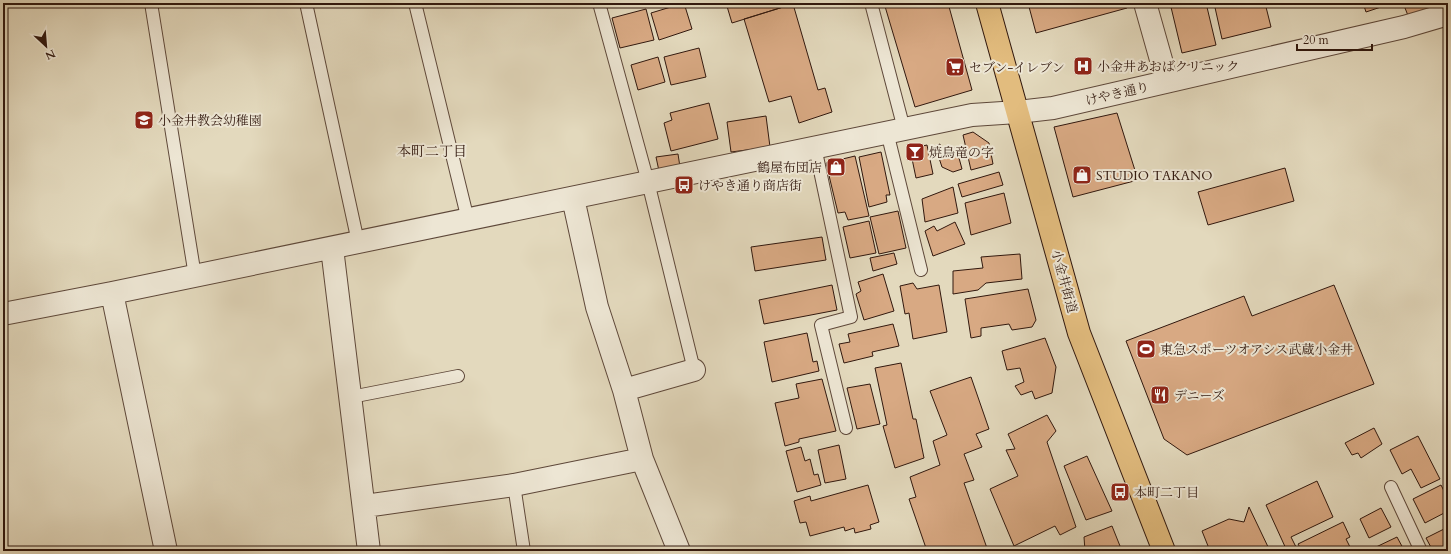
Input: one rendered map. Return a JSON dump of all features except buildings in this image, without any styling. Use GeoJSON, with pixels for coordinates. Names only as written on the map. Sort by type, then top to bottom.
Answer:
{"type":"FeatureCollection","features":[{"type":"Feature","properties":{"kind":"main road","name":"小金井街道"},"geometry":{"type":"LineString","coordinates":[[987,3],[1079,333],[1164,551]]}},
{"type":"Feature","properties":{"kind":"street"},"geometry":{"type":"LineString","coordinates":[[1145,3],[1167,81]]}},
{"type":"Feature","properties":{"kind":"street","name":"けやき通り"},"geometry":{"type":"LineString","coordinates":[[3,314],[468,220],[972,114],[1018,112],[1053,108],[1404,27],[1448,14]]}},
{"type":"Feature","properties":{"kind":"street"},"geometry":{"type":"LineString","coordinates":[[573,198],[597,307],[624,390],[642,459],[679,551]]}},
{"type":"Feature","properties":{"kind":"street"},"geometry":{"type":"LineString","coordinates":[[332,248],[370,551]]}},
{"type":"Feature","properties":{"kind":"street"},"geometry":{"type":"LineString","coordinates":[[112,293],[166,551]]}},
{"type":"Feature","properties":{"kind":"street"},"geometry":{"type":"LineString","coordinates":[[624,390],[694,370]]}},
{"type":"Feature","properties":{"kind":"street"},"geometry":{"type":"LineString","coordinates":[[365,506],[514,486],[642,459]]}},
{"type":"Feature","properties":{"kind":"lane"},"geometry":{"type":"LineString","coordinates":[[151,3],[195,276]]}},
{"type":"Feature","properties":{"kind":"lane"},"geometry":{"type":"LineString","coordinates":[[306,3],[358,242]]}},
{"type":"Feature","properties":{"kind":"lane"},"geometry":{"type":"LineString","coordinates":[[415,3],[468,220]]}},
{"type":"Feature","properties":{"kind":"lane"},"geometry":{"type":"LineString","coordinates":[[599,3],[648,182],[694,370]]}},
{"type":"Feature","properties":{"kind":"lane"},"geometry":{"type":"LineString","coordinates":[[871,3],[921,270]]}},
{"type":"Feature","properties":{"kind":"lane"},"geometry":{"type":"LineString","coordinates":[[815,147],[851,317],[821,325],[846,428]]}},
{"type":"Feature","properties":{"kind":"lane"},"geometry":{"type":"LineString","coordinates":[[351,397],[458,376]]}},
{"type":"Feature","properties":{"kind":"lane"},"geometry":{"type":"LineString","coordinates":[[514,486],[524,551]]}},
{"type":"Feature","properties":{"kind":"lane"},"geometry":{"type":"LineString","coordinates":[[1391,487],[1421,551]]}},
{"type":"Feature","properties":{"kind":"place","name":"小金井あおばクリニック"},"geometry":{"type":"Point","coordinates":[1083,66]}},
{"type":"Feature","properties":{"kind":"place","name":"セブン-イレブン"},"geometry":{"type":"Point","coordinates":[955,67]}},
{"type":"Feature","properties":{"kind":"place","name":"小金井教会幼稚園"},"geometry":{"type":"Point","coordinates":[144,120]}},
{"type":"Feature","properties":{"kind":"place","name":"焼鳥竜の字"},"geometry":{"type":"Point","coordinates":[915,152]}},
{"type":"Feature","properties":{"kind":"place","name":"鶴屋布団店"},"geometry":{"type":"Point","coordinates":[836,167]}},
{"type":"Feature","properties":{"kind":"place","name":"STUDIO TAKANO"},"geometry":{"type":"Point","coordinates":[1082,175]}},
{"type":"Feature","properties":{"kind":"place","name":"けやき通り商店街"},"geometry":{"type":"Point","coordinates":[684,185]}},
{"type":"Feature","properties":{"kind":"place","name":"東急スポーツオアシス武蔵小金井"},"geometry":{"type":"Point","coordinates":[1146,349]}},
{"type":"Feature","properties":{"kind":"place","name":"デニーズ"},"geometry":{"type":"Point","coordinates":[1160,395]}},
{"type":"Feature","properties":{"kind":"place","name":"本町二丁目"},"geometry":{"type":"Point","coordinates":[1120,492]}},
{"type":"Feature","properties":{"kind":"district","name":"本町二丁目"},"geometry":{"type":"Point","coordinates":[432,151]}}]}
